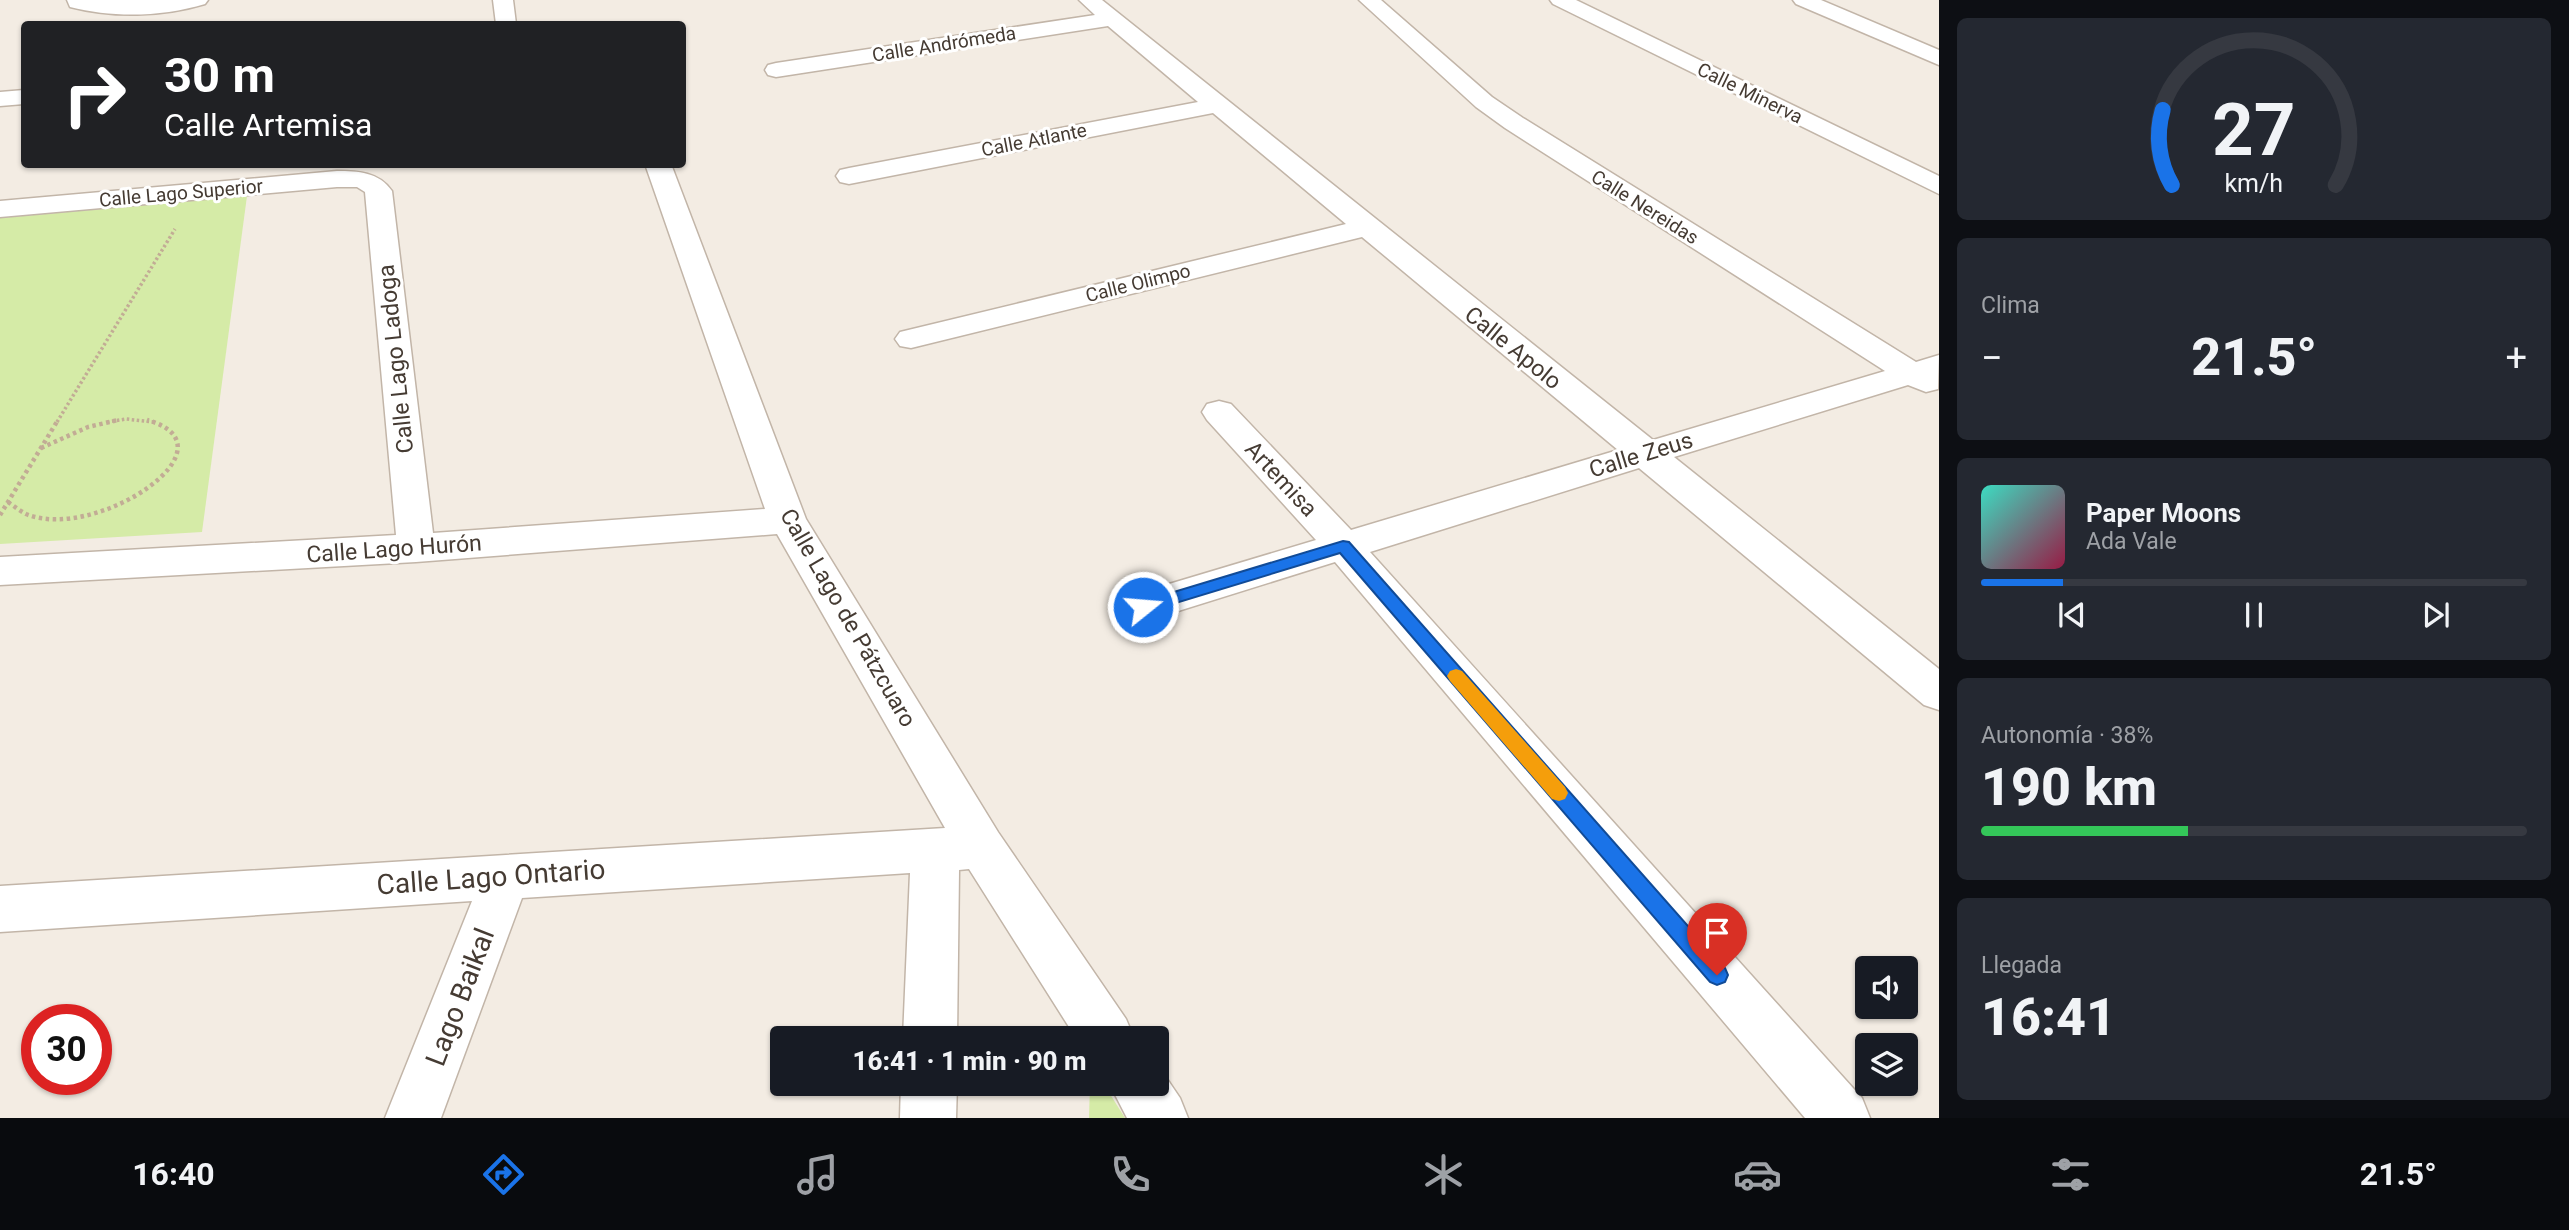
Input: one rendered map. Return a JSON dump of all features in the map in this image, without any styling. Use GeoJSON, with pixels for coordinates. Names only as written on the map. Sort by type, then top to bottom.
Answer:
{"type":"FeatureCollection","features":[{"type":"Feature","properties":{"kind":"street"},"geometry":{"type":"LineString","coordinates":[[77,0],[77,3],[86,6],[99,7],[154,6],[198,0]]}},
{"type":"Feature","properties":{"kind":"street"},"geometry":{"type":"LineString","coordinates":[[503,0],[506,21]]}},
{"type":"Feature","properties":{"kind":"street","name":"Calle Nereidas"},"geometry":{"type":"LineString","coordinates":[[1369,0],[1465,86],[1514,123],[1930,376]]}},
{"type":"Feature","properties":{"kind":"street","name":"Calle Minerva"},"geometry":{"type":"LineString","coordinates":[[1560,0],[1939,186]]}},
{"type":"Feature","properties":{"kind":"street"},"geometry":{"type":"LineString","coordinates":[[1803,0],[1939,58]]}},
{"type":"Feature","properties":{"kind":"street","name":"Calle Andrómeda"},"geometry":{"type":"LineString","coordinates":[[776,70],[1100,10]]}},
{"type":"Feature","properties":{"kind":"street","name":"Calle Apolo"},"geometry":{"type":"LineString","coordinates":[[1100,10],[1939,693]]}},
{"type":"Feature","properties":{"kind":"street"},"geometry":{"type":"LineString","coordinates":[[0,99],[21,97]]}},
{"type":"Feature","properties":{"kind":"street","name":"Calle Atlante"},"geometry":{"type":"LineString","coordinates":[[849,176],[1218,105]]}},
{"type":"Feature","properties":{"kind":"street","name":"Calle Lago de Pátzcuaro"},"geometry":{"type":"LineString","coordinates":[[659,168],[788,520],[958,849],[1098,1026]]}},
{"type":"Feature","properties":{"kind":"street","name":"Calle Lago Superior"},"geometry":{"type":"LineString","coordinates":[[0,209],[362,179]]}},
{"type":"Feature","properties":{"kind":"street","name":"Calle Lago Ladoga"},"geometry":{"type":"LineString","coordinates":[[362,179],[372,183],[379,191],[416,548]]}},
{"type":"Feature","properties":{"kind":"street","name":"Calle Olimpo"},"geometry":{"type":"LineString","coordinates":[[911,339],[1365,228]]}},
{"type":"Feature","properties":{"kind":"street","name":"Calle Zeus"},"geometry":{"type":"LineString","coordinates":[[1143,607],[1643,454],[1930,376]]}},
{"type":"Feature","properties":{"kind":"street","name":"Artemisa"},"geometry":{"type":"LineString","coordinates":[[1219,411],[1343,546],[1842,1118]]}},
{"type":"Feature","properties":{"kind":"street","name":"Calle Lago Hurón"},"geometry":{"type":"LineString","coordinates":[[0,571],[416,548],[788,520]]}},
{"type":"Feature","properties":{"kind":"street"},"geometry":{"type":"LineString","coordinates":[[932,1026],[958,849]]}},
{"type":"Feature","properties":{"kind":"street","name":"Calle Lago Ontario"},"geometry":{"type":"LineString","coordinates":[[0,909],[958,849]]}},
{"type":"Feature","properties":{"kind":"street","name":"Lago Baikal"},"geometry":{"type":"LineString","coordinates":[[413,1118],[506,876]]}},
{"type":"Feature","properties":{"kind":"street"},"geometry":{"type":"LineString","coordinates":[[928,1118],[929,1096]]}},
{"type":"Feature","properties":{"kind":"street"},"geometry":{"type":"LineString","coordinates":[[1146,1096],[1160,1118]]}},
{"type":"Feature","properties":{"kind":"path"},"geometry":{"type":"LineString","coordinates":[[0,515],[197,191]]}},
{"type":"Feature","properties":{"kind":"path"},"geometry":{"type":"LineString","coordinates":[[8,502],[18,513],[36,519],[60,520],[86,516],[114,507],[139,494],[159,479],[172,464],[178,449],[175,437],[166,428],[152,422],[132,420],[86,427],[40,448]]}},
{"type":"Feature","properties":{"kind":"green space"},"geometry":{"type":"Polygon","coordinates":[[[247,196],[202,532],[0,544],[0,218],[247,196]]]}},
{"type":"Feature","properties":{"kind":"green space"},"geometry":{"type":"Polygon","coordinates":[[[1090,1096],[1111,1096],[1125,1118],[1089,1118],[1090,1096]]]}},
{"type":"Feature","properties":{"kind":"slow traffic"},"geometry":{"type":"LineString","coordinates":[[1456,676],[1559,793]]}},
{"type":"Feature","properties":{"kind":"route"},"geometry":{"type":"LineString","coordinates":[[1143,607],[1343,546],[1717,975]]}}]}
